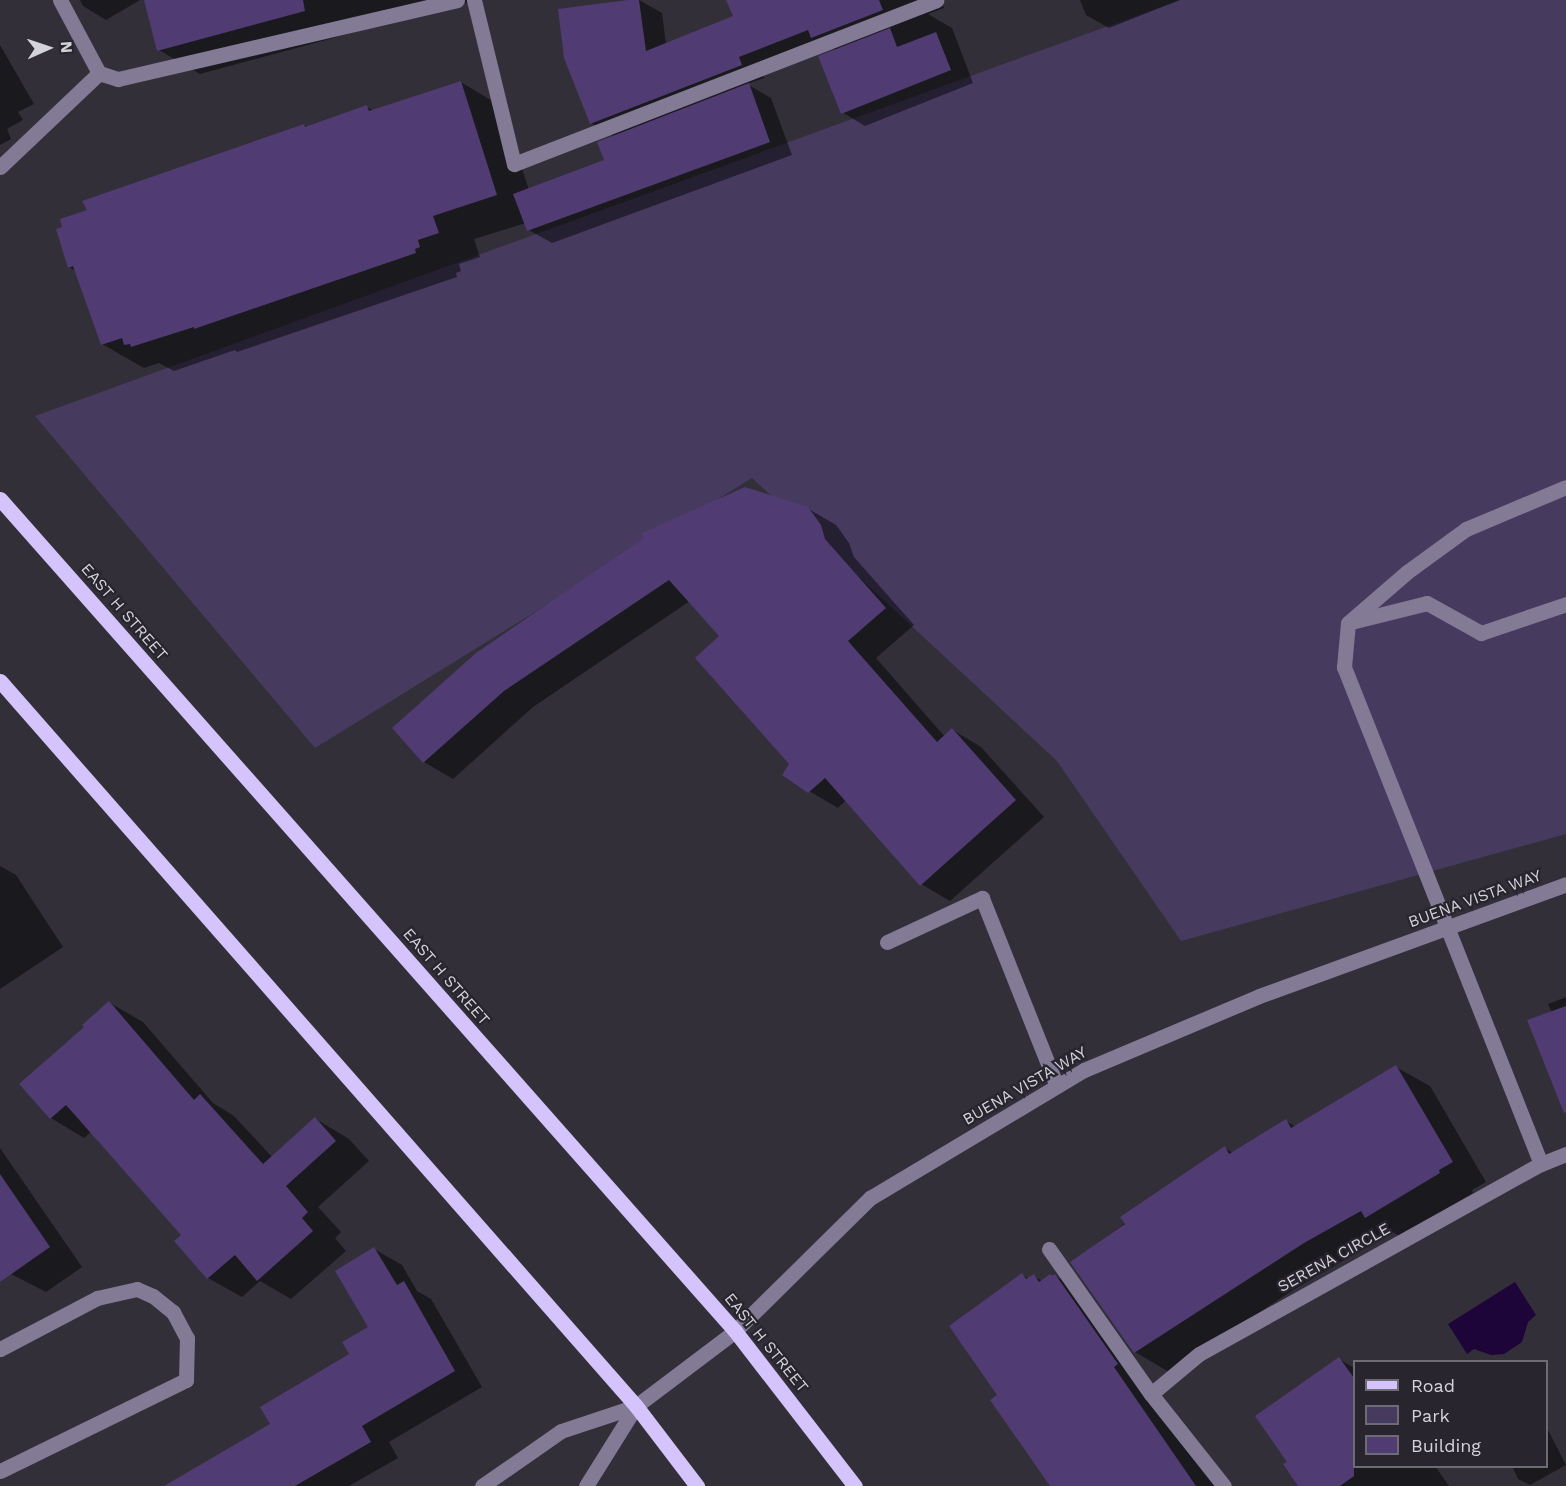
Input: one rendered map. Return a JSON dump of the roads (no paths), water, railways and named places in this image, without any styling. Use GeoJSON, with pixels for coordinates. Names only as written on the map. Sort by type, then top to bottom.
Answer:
{"type":"FeatureCollection","features":[{"type":"Feature","properties":{"kind":"main road","name":"EAST H STREET"},"geometry":{"type":"LineString","coordinates":[[0,499],[735,1331],[855,1486]]}},
{"type":"Feature","properties":{"kind":"main road"},"geometry":{"type":"LineString","coordinates":[[0,681],[636,1406],[697,1486]]}},
{"type":"Feature","properties":{"kind":"street"},"geometry":{"type":"LineString","coordinates":[[60,0],[99,73],[118,79],[457,0]]}},
{"type":"Feature","properties":{"kind":"street"},"geometry":{"type":"LineString","coordinates":[[474,0],[514,164],[936,0]]}},
{"type":"Feature","properties":{"kind":"street"},"geometry":{"type":"LineString","coordinates":[[0,167],[99,73]]}},
{"type":"Feature","properties":{"kind":"street"},"geometry":{"type":"LineString","coordinates":[[1541,1164],[1344,667],[1348,623],[1407,572],[1466,529],[1566,488]]}},
{"type":"Feature","properties":{"kind":"street"},"geometry":{"type":"LineString","coordinates":[[1348,623],[1426,603],[1481,633],[1566,604]]}},
{"type":"Feature","properties":{"kind":"street","name":"BUENA VISTA WAY"},"geometry":{"type":"LineString","coordinates":[[483,1486],[561,1431],[636,1406],[735,1331],[870,1198],[1084,1070],[1259,996],[1566,884]]}},
{"type":"Feature","properties":{"kind":"street"},"geometry":{"type":"LineString","coordinates":[[887,942],[981,898],[1057,1086]]}},
{"type":"Feature","properties":{"kind":"street","name":"SERENA CIRCLE"},"geometry":{"type":"LineString","coordinates":[[1151,1394],[1199,1354],[1541,1164],[1566,1154]]}},
{"type":"Feature","properties":{"kind":"street"},"geometry":{"type":"LineString","coordinates":[[1049,1249],[1151,1394],[1224,1486]]}},
{"type":"Feature","properties":{"kind":"street"},"geometry":{"type":"LineString","coordinates":[[0,1349],[98,1298],[137,1289],[153,1296],[173,1312],[187,1338],[186,1380],[0,1471]]}},
{"type":"Feature","properties":{"kind":"street","name":"BUENA VISTA WAY"},"geometry":{"type":"LineString","coordinates":[[586,1486],[636,1406]]}}]}
